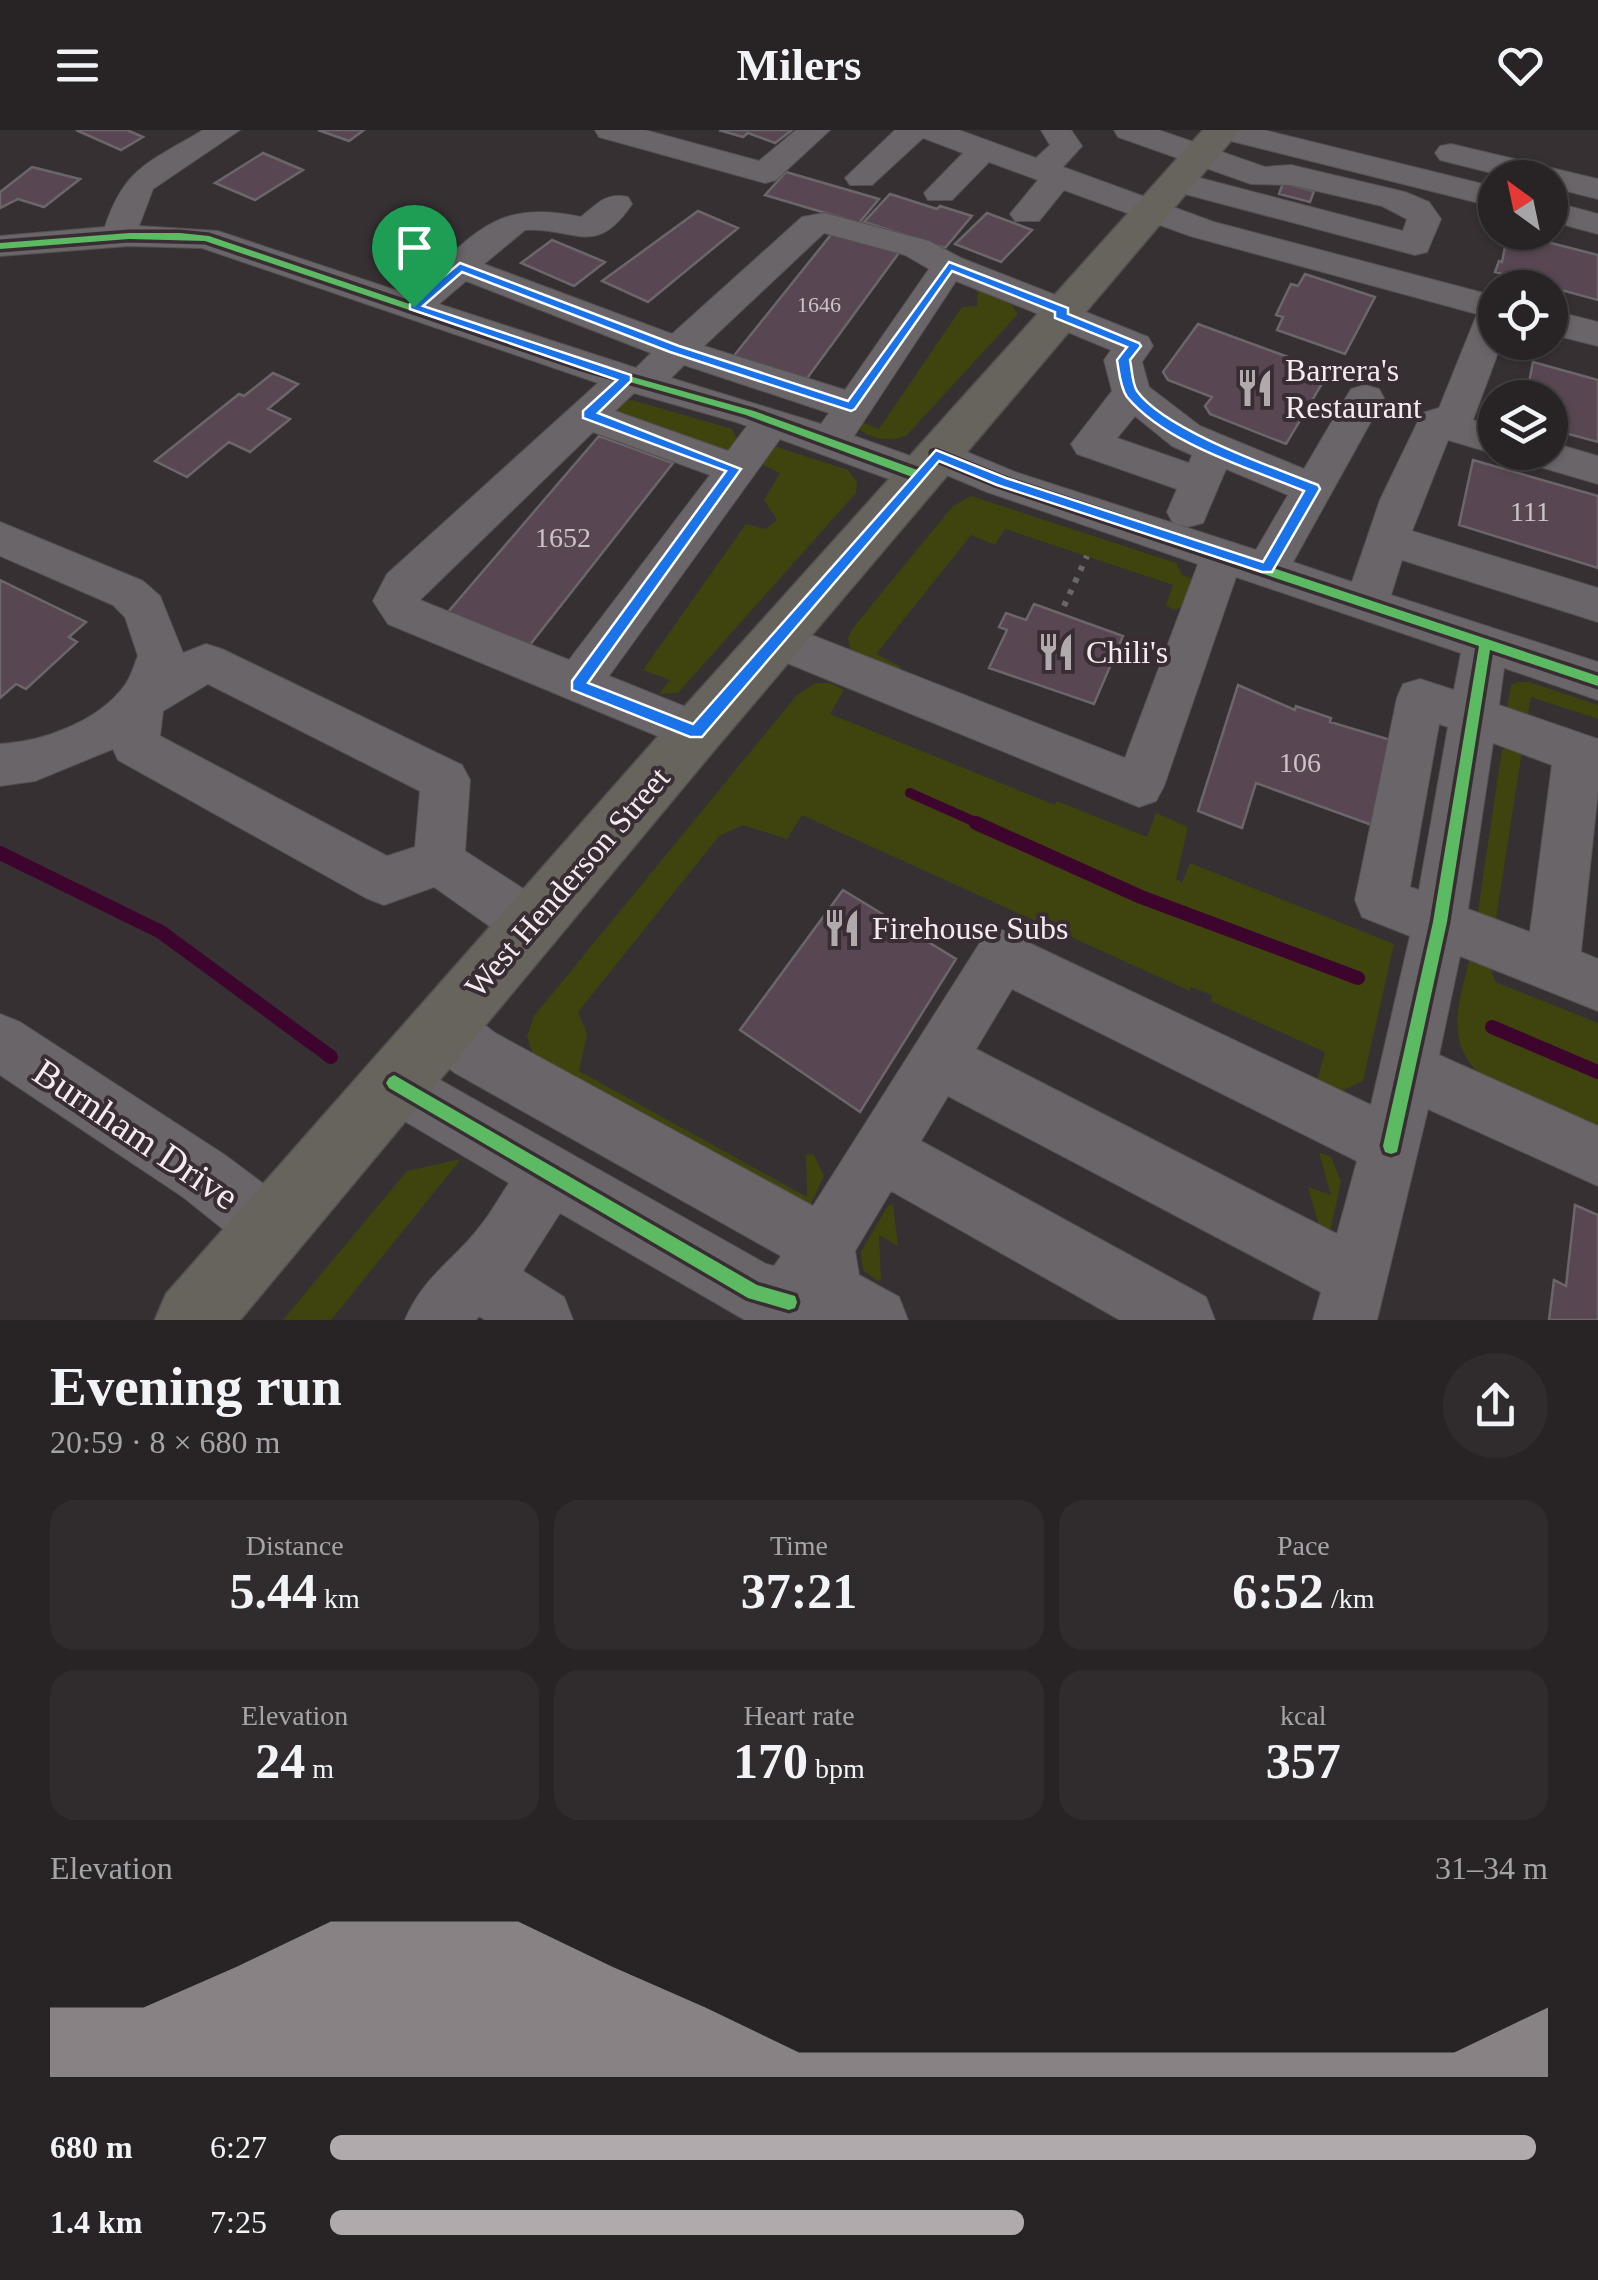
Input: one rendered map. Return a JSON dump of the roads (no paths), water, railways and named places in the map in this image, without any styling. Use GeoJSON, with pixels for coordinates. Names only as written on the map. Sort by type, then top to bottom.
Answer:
{"type":"FeatureCollection","features":[{"type":"Feature","properties":{"kind":"main road","name":"West Henderson Street"},"geometry":{"type":"LineString","coordinates":[[192,1320],[776,639],[1195,162]]}},
{"type":"Feature","properties":{"kind":"street"},"geometry":{"type":"LineString","coordinates":[[119,235],[132,194],[142,182],[225,130]]}},
{"type":"Feature","properties":{"kind":"street"},"geometry":{"type":"LineString","coordinates":[[610,130],[766,172],[815,130]]}},
{"type":"Feature","properties":{"kind":"street"},"geometry":{"type":"LineString","coordinates":[[861,178],[914,130]]}},
{"type":"Feature","properties":{"kind":"street"},"geometry":{"type":"LineString","coordinates":[[930,130],[1049,174],[1195,162],[1312,140],[1478,192]]}},
{"type":"Feature","properties":{"kind":"street"},"geometry":{"type":"LineString","coordinates":[[1027,214],[1066,146],[1056,130]]}},
{"type":"Feature","properties":{"kind":"street"},"geometry":{"type":"LineString","coordinates":[[1129,130],[1195,162],[1415,245],[1424,220],[1417,208],[1393,199],[1291,175],[1262,177],[1195,162]]}},
{"type":"Feature","properties":{"kind":"street"},"geometry":{"type":"LineString","coordinates":[[1420,146],[1598,189]]}},
{"type":"Feature","properties":{"kind":"street"},"geometry":{"type":"LineString","coordinates":[[940,193],[984,150]]}},
{"type":"Feature","properties":{"kind":"street"},"geometry":{"type":"LineString","coordinates":[[1195,162],[1202,229],[1478,305]]}},
{"type":"Feature","properties":{"kind":"street"},"geometry":{"type":"LineString","coordinates":[[414,307],[497,230],[514,220],[532,218],[588,229],[616,204]]}},
{"type":"Feature","properties":{"kind":"street"},"geometry":{"type":"LineString","coordinates":[[1568,216],[1598,224]]}},
{"type":"Feature","properties":{"kind":"street"},"geometry":{"type":"LineString","coordinates":[[696,732],[404,612],[395,602],[402,586],[588,414],[674,349],[814,224],[824,222],[917,248],[949,266],[1135,346],[1123,360],[1132,393],[1186,436],[1208,466]]}},
{"type":"Feature","properties":{"kind":"street"},"geometry":{"type":"LineString","coordinates":[[0,246],[119,235],[206,238],[831,442],[1002,482],[1598,682]]}},
{"type":"Feature","properties":{"kind":"street"},"geometry":{"type":"LineString","coordinates":[[831,442],[851,406],[949,266]]}},
{"type":"Feature","properties":{"kind":"street"},"geometry":{"type":"LineString","coordinates":[[460,267],[674,349],[851,406]]}},
{"type":"Feature","properties":{"kind":"street"},"geometry":{"type":"LineString","coordinates":[[1568,326],[1598,334]]}},
{"type":"Feature","properties":{"kind":"street"},"geometry":{"type":"LineString","coordinates":[[1436,423],[1455,418],[1478,356]]}},
{"type":"Feature","properties":{"kind":"street"},"geometry":{"type":"LineString","coordinates":[[1132,393],[1091,444],[1313,489]]}},
{"type":"Feature","properties":{"kind":"street"},"geometry":{"type":"LineString","coordinates":[[1267,568],[1365,398]]}},
{"type":"Feature","properties":{"kind":"street"},"geometry":{"type":"LineString","coordinates":[[588,414],[734,469]]}},
{"type":"Feature","properties":{"kind":"street"},"geometry":{"type":"LineString","coordinates":[[577,685],[772,421]]}},
{"type":"Feature","properties":{"kind":"street"},"geometry":{"type":"LineString","coordinates":[[1436,423],[1478,435]]}},
{"type":"Feature","properties":{"kind":"street"},"geometry":{"type":"LineString","coordinates":[[1366,602],[1401,500],[1436,423]]}},
{"type":"Feature","properties":{"kind":"street"},"geometry":{"type":"LineString","coordinates":[[1568,461],[1598,470]]}},
{"type":"Feature","properties":{"kind":"street"},"geometry":{"type":"LineString","coordinates":[[1177,539],[1208,466]]}},
{"type":"Feature","properties":{"kind":"street"},"geometry":{"type":"LineString","coordinates":[[0,538],[128,594],[144,608],[161,656],[140,700],[135,746],[384,881],[440,862]]}},
{"type":"Feature","properties":{"kind":"street"},"geometry":{"type":"LineString","coordinates":[[1390,540],[1598,606]]}},
{"type":"Feature","properties":{"kind":"street"},"geometry":{"type":"LineString","coordinates":[[776,639],[1139,786],[1223,554]]}},
{"type":"Feature","properties":{"kind":"street"},"geometry":{"type":"LineString","coordinates":[[938,1060],[1350,1298],[1391,1146],[1440,922],[1485,645]]}},
{"type":"Feature","properties":{"kind":"street"},"geometry":{"type":"LineString","coordinates":[[0,765],[39,761],[81,744],[140,700],[206,662],[445,780],[440,862]]}},
{"type":"Feature","properties":{"kind":"street"},"geometry":{"type":"LineString","coordinates":[[1440,922],[1575,976],[1588,756],[1474,716]]}},
{"type":"Feature","properties":{"kind":"street"},"geometry":{"type":"LineString","coordinates":[[440,862],[531,924]]}},
{"type":"Feature","properties":{"kind":"street"},"geometry":{"type":"LineString","coordinates":[[819,1296],[881,1152],[1002,956],[1391,1146]]}},
{"type":"Feature","properties":{"kind":"street"},"geometry":{"type":"LineString","coordinates":[[442,1028],[819,1296]]}},
{"type":"Feature","properties":{"kind":"street","name":"Burnham Drive"},"geometry":{"type":"LineString","coordinates":[[0,1042],[204,1176],[272,1228]]}},
{"type":"Feature","properties":{"kind":"street"},"geometry":{"type":"LineString","coordinates":[[1408,1070],[1598,1156]]}},
{"type":"Feature","properties":{"kind":"street"},"geometry":{"type":"LineString","coordinates":[[394,1083],[754,1292],[819,1296]]}},
{"type":"Feature","properties":{"kind":"street"},"geometry":{"type":"LineString","coordinates":[[881,1152],[1183,1320]]}},
{"type":"Feature","properties":{"kind":"street"},"geometry":{"type":"LineString","coordinates":[[541,1320],[456,1299],[499,1252],[550,1175]]}},
{"type":"Feature","properties":{"kind":"waterway"},"geometry":{"type":"LineString","coordinates":[[910,793],[982,825]]}},
{"type":"Feature","properties":{"kind":"waterway"},"geometry":{"type":"LineString","coordinates":[[976,823],[1141,897],[1358,978]]}},
{"type":"Feature","properties":{"kind":"waterway"},"geometry":{"type":"LineString","coordinates":[[0,853],[161,932],[331,1057]]}},
{"type":"Feature","properties":{"kind":"waterway"},"geometry":{"type":"LineString","coordinates":[[1492,1027],[1598,1072]]}},
{"type":"Feature","properties":{"kind":"place","name":"Barrera's Restaurant"},"geometry":{"type":"Point","coordinates":[1255,388]}},
{"type":"Feature","properties":{"kind":"place","name":"Chili's"},"geometry":{"type":"Point","coordinates":[1056,652]}},
{"type":"Feature","properties":{"kind":"place","name":"Firehouse Subs"},"geometry":{"type":"Point","coordinates":[842,928]}}]}
